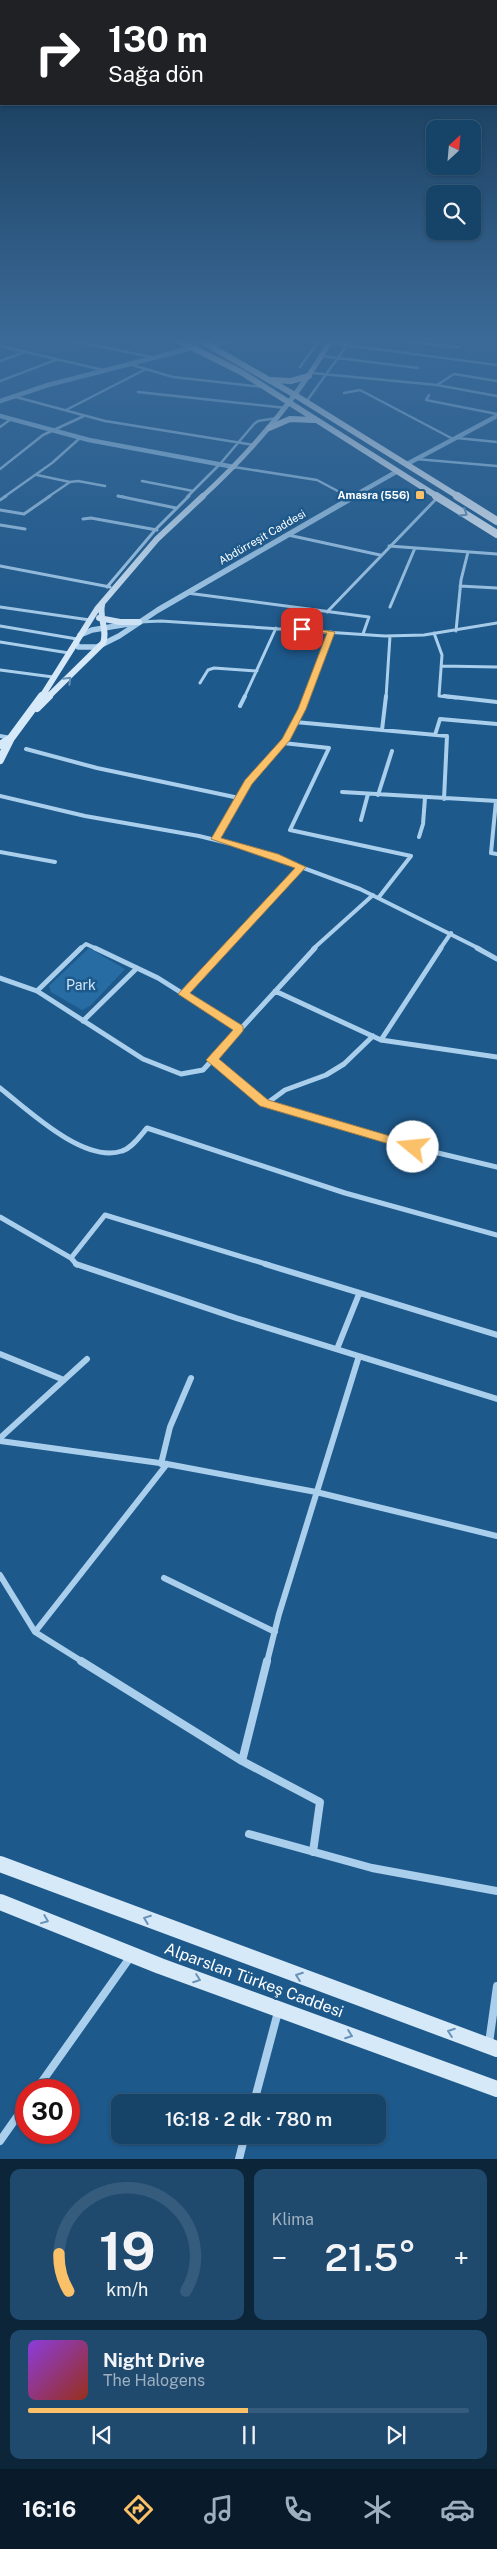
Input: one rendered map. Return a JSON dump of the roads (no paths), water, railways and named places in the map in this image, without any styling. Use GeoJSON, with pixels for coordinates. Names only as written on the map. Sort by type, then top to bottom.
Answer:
{"type":"FeatureCollection","features":[{"type":"Feature","properties":{"kind":"main road"},"geometry":{"type":"LineString","coordinates":[[78,639],[102,604],[165,531],[234,467],[260,438]]}},
{"type":"Feature","properties":{"kind":"main road"},"geometry":{"type":"LineString","coordinates":[[344,438],[497,534]]}},
{"type":"Feature","properties":{"kind":"main road"},"geometry":{"type":"LineString","coordinates":[[364,438],[497,521]]}},
{"type":"Feature","properties":{"kind":"main road"},"geometry":{"type":"LineString","coordinates":[[101,646],[106,639],[99,618],[102,604]]}},
{"type":"Feature","properties":{"kind":"main road"},"geometry":{"type":"LineString","coordinates":[[99,618],[120,622],[139,622]]}},
{"type":"Feature","properties":{"kind":"main road","name":"Abdürreşit Caddesi"},"geometry":{"type":"LineString","coordinates":[[0,760],[11,738],[32,712],[78,639]]}},
{"type":"Feature","properties":{"kind":"main road","name":"Abdürreşit Caddesi"},"geometry":{"type":"LineString","coordinates":[[32,712],[61,687],[101,646]]}},
{"type":"Feature","properties":{"kind":"main road","name":"Abdürreşit Caddesi"},"geometry":{"type":"LineString","coordinates":[[0,745],[11,738]]}},
{"type":"Feature","properties":{"kind":"main road","name":"Alparslan Türkeş Caddesi"},"geometry":{"type":"LineString","coordinates":[[0,1864],[493,2047]]}},
{"type":"Feature","properties":{"kind":"main road","name":"Alparslan Türkeş Caddesi"},"geometry":{"type":"LineString","coordinates":[[0,1902],[132,1954],[497,2090]]}},
{"type":"Feature","properties":{"kind":"street"},"geometry":{"type":"LineString","coordinates":[[0,469],[40,438]]}},
{"type":"Feature","properties":{"kind":"street"},"geometry":{"type":"LineString","coordinates":[[0,500],[37,475],[80,438],[234,467],[316,480],[352,498]]}},
{"type":"Feature","properties":{"kind":"street"},"geometry":{"type":"LineString","coordinates":[[209,438],[254,445]]}},
{"type":"Feature","properties":{"kind":"street"},"geometry":{"type":"LineString","coordinates":[[107,587],[156,529],[244,438]]}},
{"type":"Feature","properties":{"kind":"street"},"geometry":{"type":"LineString","coordinates":[[407,464],[455,438],[497,442]]}},
{"type":"Feature","properties":{"kind":"street"},"geometry":{"type":"LineString","coordinates":[[416,459],[497,466]]}},
{"type":"Feature","properties":{"kind":"street","name":"Abdürreşit Caddesi"},"geometry":{"type":"LineString","coordinates":[[101,646],[187,593],[396,472]]}},
{"type":"Feature","properties":{"kind":"street"},"geometry":{"type":"LineString","coordinates":[[37,475],[70,482],[78,481],[105,486]]}},
{"type":"Feature","properties":{"kind":"street"},"geometry":{"type":"LineString","coordinates":[[142,481],[193,491]]}},
{"type":"Feature","properties":{"kind":"street"},"geometry":{"type":"LineString","coordinates":[[0,510],[24,514],[70,482]]}},
{"type":"Feature","properties":{"kind":"street"},"geometry":{"type":"LineString","coordinates":[[118,496],[176,508]]}},
{"type":"Feature","properties":{"kind":"street"},"geometry":{"type":"LineString","coordinates":[[327,612],[388,546],[438,497]]}},
{"type":"Feature","properties":{"kind":"street"},"geometry":{"type":"LineString","coordinates":[[83,519],[91,518],[165,531]]}},
{"type":"Feature","properties":{"kind":"street"},"geometry":{"type":"LineString","coordinates":[[0,525],[25,529]]}},
{"type":"Feature","properties":{"kind":"street"},"geometry":{"type":"LineString","coordinates":[[288,535],[380,555]]}},
{"type":"Feature","properties":{"kind":"street"},"geometry":{"type":"LineString","coordinates":[[388,546],[497,554]]}},
{"type":"Feature","properties":{"kind":"street"},"geometry":{"type":"LineString","coordinates":[[390,607],[415,548]]}},
{"type":"Feature","properties":{"kind":"street"},"geometry":{"type":"LineString","coordinates":[[456,631],[460,586],[468,552]]}},
{"type":"Feature","properties":{"kind":"street"},"geometry":{"type":"LineString","coordinates":[[0,566],[116,588]]}},
{"type":"Feature","properties":{"kind":"street"},"geometry":{"type":"LineString","coordinates":[[460,586],[497,588]]}},
{"type":"Feature","properties":{"kind":"street"},"geometry":{"type":"LineString","coordinates":[[187,593],[369,617],[363,634]]}},
{"type":"Feature","properties":{"kind":"street"},"geometry":{"type":"LineString","coordinates":[[0,607],[90,620]]}},
{"type":"Feature","properties":{"kind":"street"},"geometry":{"type":"LineString","coordinates":[[139,622],[161,621],[390,636],[456,631],[497,623]]}},
{"type":"Feature","properties":{"kind":"street","name":"Abdürreşit Caddesi"},"geometry":{"type":"LineString","coordinates":[[78,639],[103,628],[139,622]]}},
{"type":"Feature","properties":{"kind":"street"},"geometry":{"type":"LineString","coordinates":[[0,626],[78,639],[78,647],[84,649],[101,646]]}},
{"type":"Feature","properties":{"kind":"street"},"geometry":{"type":"LineString","coordinates":[[240,706],[258,671],[276,628]]}},
{"type":"Feature","properties":{"kind":"street"},"geometry":{"type":"LineString","coordinates":[[215,839],[248,782],[283,743],[295,722],[332,632]]}},
{"type":"Feature","properties":{"kind":"street"},"geometry":{"type":"LineString","coordinates":[[434,633],[442,655],[439,696],[497,702]]}},
{"type":"Feature","properties":{"kind":"street"},"geometry":{"type":"LineString","coordinates":[[382,730],[389,677],[390,636]]}},
{"type":"Feature","properties":{"kind":"street"},"geometry":{"type":"LineString","coordinates":[[0,642],[69,653]]}},
{"type":"Feature","properties":{"kind":"street"},"geometry":{"type":"LineString","coordinates":[[441,666],[497,667]]}},
{"type":"Feature","properties":{"kind":"street"},"geometry":{"type":"LineString","coordinates":[[200,683],[208,670],[214,668],[258,671]]}},
{"type":"Feature","properties":{"kind":"street"},"geometry":{"type":"LineString","coordinates":[[0,670],[53,678]]}},
{"type":"Feature","properties":{"kind":"street"},"geometry":{"type":"LineString","coordinates":[[435,734],[440,719],[497,724]]}},
{"type":"Feature","properties":{"kind":"street"},"geometry":{"type":"LineString","coordinates":[[295,722],[447,736],[444,799]]}},
{"type":"Feature","properties":{"kind":"street"},"geometry":{"type":"LineString","coordinates":[[0,736],[11,738]]}},
{"type":"Feature","properties":{"kind":"street"},"geometry":{"type":"LineString","coordinates":[[283,743],[329,748],[290,830],[411,856],[379,897]]}},
{"type":"Feature","properties":{"kind":"street"},"geometry":{"type":"LineString","coordinates":[[26,749],[97,768],[239,798]]}},
{"type":"Feature","properties":{"kind":"street"},"geometry":{"type":"LineString","coordinates":[[378,795],[392,750]]}},
{"type":"Feature","properties":{"kind":"street"},"geometry":{"type":"LineString","coordinates":[[342,792],[444,799],[496,800],[491,853],[497,854]]}},
{"type":"Feature","properties":{"kind":"street"},"geometry":{"type":"LineString","coordinates":[[361,820],[368,794]]}},
{"type":"Feature","properties":{"kind":"street"},"geometry":{"type":"LineString","coordinates":[[0,796],[85,816],[215,839],[275,856],[373,894],[451,933],[497,959]]}},
{"type":"Feature","properties":{"kind":"street"},"geometry":{"type":"LineString","coordinates":[[419,837],[423,824],[425,798]]}},
{"type":"Feature","properties":{"kind":"street"},"geometry":{"type":"LineString","coordinates":[[0,852],[55,862]]}},
{"type":"Feature","properties":{"kind":"street"},"geometry":{"type":"LineString","coordinates":[[184,994],[301,867]]}},
{"type":"Feature","properties":{"kind":"street"},"geometry":{"type":"LineString","coordinates":[[0,978],[37,991],[143,1059],[181,1074],[203,1070],[323,939],[373,894]]}},
{"type":"Feature","properties":{"kind":"street"},"geometry":{"type":"LineString","coordinates":[[381,1040],[451,933]]}},
{"type":"Feature","properties":{"kind":"street"},"geometry":{"type":"LineString","coordinates":[[37,991],[71,956],[86,944],[137,968],[184,994],[240,1029]]}},
{"type":"Feature","properties":{"kind":"street"},"geometry":{"type":"LineString","coordinates":[[83,1021],[137,968]]}},
{"type":"Feature","properties":{"kind":"street"},"geometry":{"type":"LineString","coordinates":[[275,991],[381,1040],[497,1057]]}},
{"type":"Feature","properties":{"kind":"street"},"geometry":{"type":"LineString","coordinates":[[266,1104],[285,1090],[326,1075],[344,1064],[373,1036]]}},
{"type":"Feature","properties":{"kind":"street"},"geometry":{"type":"LineString","coordinates":[[212,1060],[266,1104],[413,1147],[497,1167]]}},
{"type":"Feature","properties":{"kind":"street"},"geometry":{"type":"LineString","coordinates":[[0,1088],[67,1138],[95,1152],[121,1152],[136,1142],[147,1128],[346,1193],[497,1235]]}},
{"type":"Feature","properties":{"kind":"street"},"geometry":{"type":"LineString","coordinates":[[0,1216],[71,1258],[77,1266],[497,1398]]}},
{"type":"Feature","properties":{"kind":"street"},"geometry":{"type":"LineString","coordinates":[[71,1258],[105,1216],[497,1335]]}},
{"type":"Feature","properties":{"kind":"street"},"geometry":{"type":"LineString","coordinates":[[337,1349],[359,1294]]}},
{"type":"Feature","properties":{"kind":"street"},"geometry":{"type":"LineString","coordinates":[[0,1354],[64,1380]]}},
{"type":"Feature","properties":{"kind":"street"},"geometry":{"type":"LineString","coordinates":[[242,1761],[275,1632],[316,1492],[359,1356]]}},
{"type":"Feature","properties":{"kind":"street"},"geometry":{"type":"LineString","coordinates":[[0,1439],[87,1359]]}},
{"type":"Feature","properties":{"kind":"street"},"geometry":{"type":"LineString","coordinates":[[35,1632],[164,1464],[170,1427],[191,1378]]}},
{"type":"Feature","properties":{"kind":"street"},"geometry":{"type":"LineString","coordinates":[[0,1439],[164,1464],[316,1492],[497,1536]]}},
{"type":"Feature","properties":{"kind":"street"},"geometry":{"type":"LineString","coordinates":[[0,1575],[35,1632],[242,1761],[320,1802],[313,1852]]}},
{"type":"Feature","properties":{"kind":"street"},"geometry":{"type":"LineString","coordinates":[[164,1578],[275,1632]]}},
{"type":"Feature","properties":{"kind":"street"},"geometry":{"type":"LineString","coordinates":[[249,1834],[372,1868],[497,1891]]}},
{"type":"Feature","properties":{"kind":"street"},"geometry":{"type":"LineString","coordinates":[[44,2079],[132,1954]]}},
{"type":"Feature","properties":{"kind":"street"},"geometry":{"type":"LineString","coordinates":[[493,2047],[497,1986]]}},
{"type":"Feature","properties":{"kind":"street"},"geometry":{"type":"LineString","coordinates":[[256,2094],[279,2009]]}},
{"type":"Feature","properties":{"kind":"street"},"geometry":{"type":"LineString","coordinates":[[0,2141],[15,2120]]}},
{"type":"Feature","properties":{"kind":"street"},"geometry":{"type":"LineString","coordinates":[[239,2159],[243,2144]]}},
{"type":"Feature","properties":{"kind":"place","name":"Amasra (556)"},"geometry":{"type":"Point","coordinates":[420,495]}},
{"type":"Feature","properties":{"kind":"park label","name":"Park"},"geometry":{"type":"Point","coordinates":[81,985]}}]}
